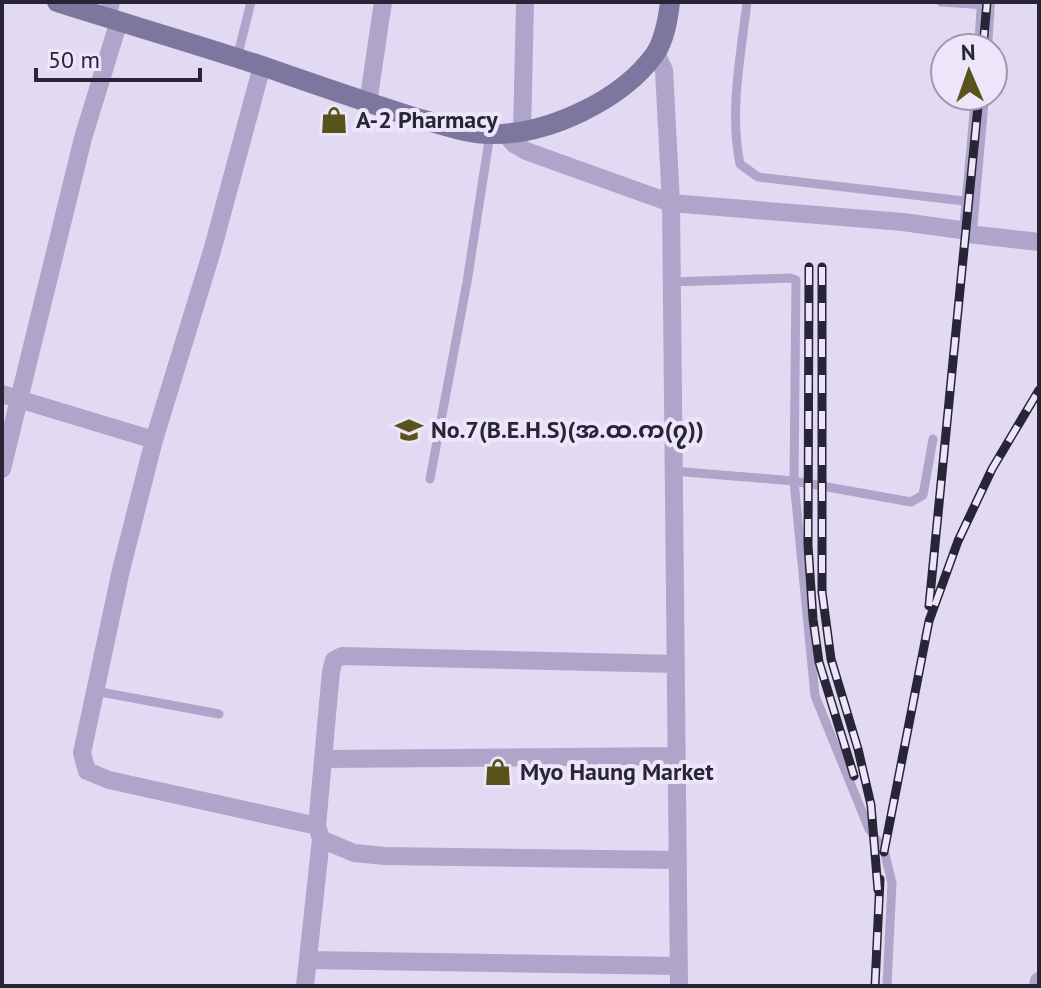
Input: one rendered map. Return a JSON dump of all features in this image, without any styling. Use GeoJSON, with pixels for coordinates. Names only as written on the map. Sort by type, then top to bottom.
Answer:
{"type":"FeatureCollection","features":[{"type":"Feature","properties":{"kind":"street"},"geometry":{"type":"LineString","coordinates":[[57,2],[112,14],[368,103],[461,130],[506,133],[588,111],[634,76],[656,53],[667,25],[670,2]]}},
{"type":"Feature","properties":{"kind":"street"},"geometry":{"type":"LineString","coordinates":[[368,103],[383,2]]}},
{"type":"Feature","properties":{"kind":"street"},"geometry":{"type":"LineString","coordinates":[[525,2],[506,133],[514,144],[526,151],[671,203],[903,222],[968,231],[968,234],[979,236],[1039,242]]}},
{"type":"Feature","properties":{"kind":"street"},"geometry":{"type":"LineString","coordinates":[[984,32],[986,4]]}},
{"type":"Feature","properties":{"kind":"street"},"geometry":{"type":"LineString","coordinates":[[2,469],[11,396],[83,138],[112,14]]}},
{"type":"Feature","properties":{"kind":"street"},"geometry":{"type":"LineString","coordinates":[[656,53],[664,70],[671,203],[679,986]]}},
{"type":"Feature","properties":{"kind":"street"},"geometry":{"type":"LineString","coordinates":[[262,66],[212,251],[154,440],[121,570],[82,753],[87,771],[109,780],[319,832],[354,853],[678,860]]}},
{"type":"Feature","properties":{"kind":"street"},"geometry":{"type":"LineString","coordinates":[[968,231],[979,112]]}},
{"type":"Feature","properties":{"kind":"street"},"geometry":{"type":"LineString","coordinates":[[11,396],[154,440]]}},
{"type":"Feature","properties":{"kind":"street"},"geometry":{"type":"LineString","coordinates":[[305,986],[334,660],[342,656],[676,664]]}},
{"type":"Feature","properties":{"kind":"street"},"geometry":{"type":"LineString","coordinates":[[325,759],[677,756]]}},
{"type":"Feature","properties":{"kind":"street"},"geometry":{"type":"LineString","coordinates":[[308,960],[679,966]]}},
{"type":"Feature","properties":{"kind":"lane"},"geometry":{"type":"LineString","coordinates":[[237,58],[251,2]]}},
{"type":"Feature","properties":{"kind":"lane"},"geometry":{"type":"LineString","coordinates":[[747,2],[737,97],[735,144],[740,164],[758,177],[973,202]]}},
{"type":"Feature","properties":{"kind":"lane"},"geometry":{"type":"LineString","coordinates":[[941,2],[986,4]]}},
{"type":"Feature","properties":{"kind":"lane"},"geometry":{"type":"LineString","coordinates":[[430,479],[467,282],[506,133]]}},
{"type":"Feature","properties":{"kind":"lane"},"geometry":{"type":"LineString","coordinates":[[671,282],[796,280],[794,481],[815,696],[863,817],[884,850],[892,883],[887,986]]}},
{"type":"Feature","properties":{"kind":"lane"},"geometry":{"type":"LineString","coordinates":[[673,471],[794,481],[911,502],[923,495],[933,439]]}},
{"type":"Feature","properties":{"kind":"lane"},"geometry":{"type":"LineString","coordinates":[[95,691],[219,714]]}},
{"type":"Feature","properties":{"kind":"railway"},"geometry":{"type":"LineString","coordinates":[[984,32],[987,2]]}},
{"type":"Feature","properties":{"kind":"railway"},"geometry":{"type":"LineString","coordinates":[[929,606],[977,112]]}},
{"type":"Feature","properties":{"kind":"railway"},"geometry":{"type":"LineString","coordinates":[[809,267],[808,545],[813,619],[819,662],[854,776]]}},
{"type":"Feature","properties":{"kind":"railway"},"geometry":{"type":"LineString","coordinates":[[822,267],[822,592],[831,659],[871,805],[878,890]]}},
{"type":"Feature","properties":{"kind":"railway"},"geometry":{"type":"LineString","coordinates":[[884,852],[929,621],[958,541],[992,469],[1039,390]]}},
{"type":"Feature","properties":{"kind":"railway"},"geometry":{"type":"LineString","coordinates":[[875,986],[880,879]]}},
{"type":"Feature","properties":{"kind":"place","name":"A-2 Pharmacy"},"geometry":{"type":"Point","coordinates":[334,120]}},
{"type":"Feature","properties":{"kind":"place","name":"No.7(B.E.H.S)(အ.ထ.က(၇))"},"geometry":{"type":"Point","coordinates":[409,430]}},
{"type":"Feature","properties":{"kind":"place","name":"Myo Haung Market"},"geometry":{"type":"Point","coordinates":[498,772]}}]}
